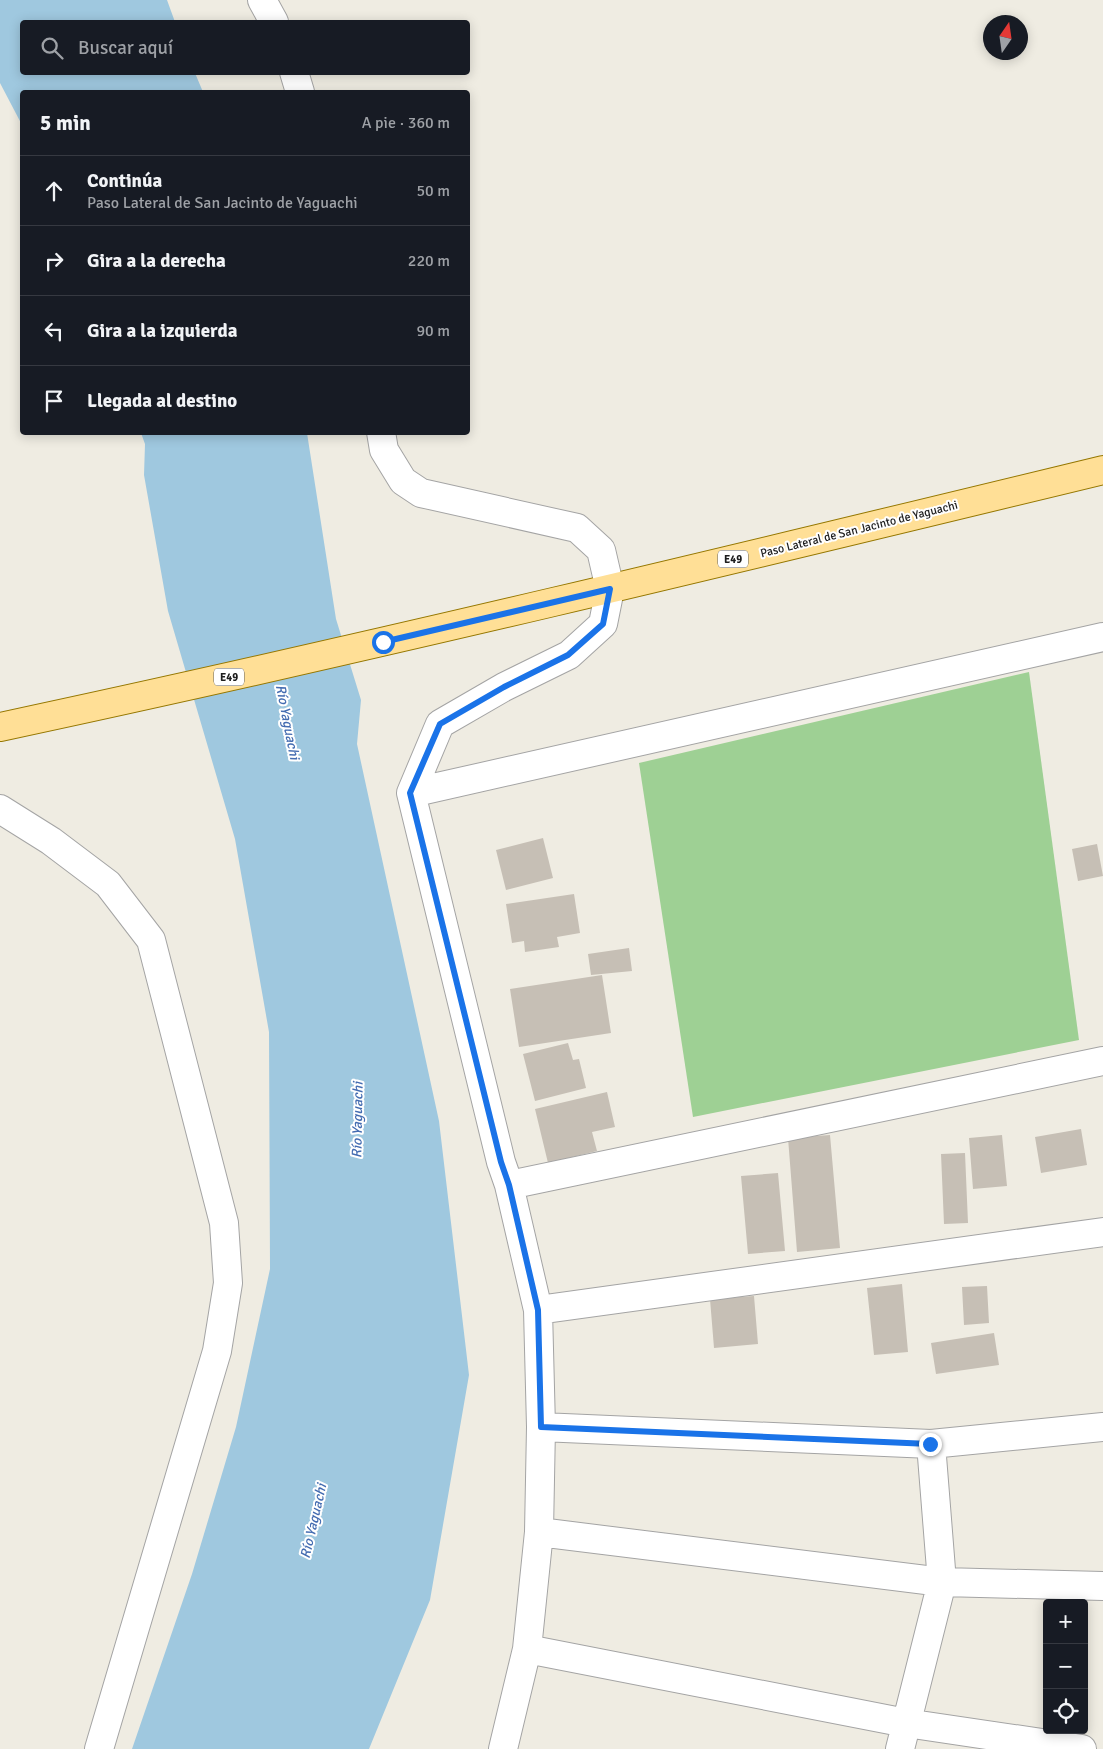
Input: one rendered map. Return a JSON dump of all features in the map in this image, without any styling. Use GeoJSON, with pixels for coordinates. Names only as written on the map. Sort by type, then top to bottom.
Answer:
{"type":"FeatureCollection","features":[{"type":"Feature","properties":{"kind":"main road","name":"Paso Lateral de San Jacinto de Yaguachi"},"geometry":{"type":"LineString","coordinates":[[0,727],[362,647],[1103,470]]}},
{"type":"Feature","properties":{"kind":"street"},"geometry":{"type":"LineString","coordinates":[[262,0],[273,20]]}},
{"type":"Feature","properties":{"kind":"street"},"geometry":{"type":"LineString","coordinates":[[295,75],[299,90]]}},
{"type":"Feature","properties":{"kind":"street"},"geometry":{"type":"LineString","coordinates":[[382,435],[384,450],[403,481],[421,493],[577,528],[601,550],[610,589],[603,624],[568,655],[504,687],[440,724],[410,793],[501,1162],[509,1185],[538,1310],[541,1427],[539,1532],[527,1649],[503,1749]]}},
{"type":"Feature","properties":{"kind":"street"},"geometry":{"type":"LineString","coordinates":[[410,793],[1103,636]]}},
{"type":"Feature","properties":{"kind":"street"},"geometry":{"type":"LineString","coordinates":[[0,809],[50,841],[108,884],[151,940],[224,1223],[228,1283],[217,1351],[99,1749]]}},
{"type":"Feature","properties":{"kind":"street"},"geometry":{"type":"LineString","coordinates":[[509,1185],[1103,1061]]}},
{"type":"Feature","properties":{"kind":"street"},"geometry":{"type":"LineString","coordinates":[[538,1310],[1103,1232]]}},
{"type":"Feature","properties":{"kind":"street"},"geometry":{"type":"LineString","coordinates":[[541,1427],[930,1444],[1103,1427]]}},
{"type":"Feature","properties":{"kind":"street"},"geometry":{"type":"LineString","coordinates":[[903,1736],[942,1582],[930,1444]]}},
{"type":"Feature","properties":{"kind":"street"},"geometry":{"type":"LineString","coordinates":[[539,1532],[942,1582],[1103,1586]]}},
{"type":"Feature","properties":{"kind":"street"},"geometry":{"type":"LineString","coordinates":[[527,1649],[903,1736],[1082,1749]]}},
{"type":"Feature","properties":{"kind":"green space"},"geometry":{"type":"Polygon","coordinates":[[[1029,672],[1079,1040],[693,1117],[639,763],[1029,672]]]}},
{"type":"Feature","properties":{"kind":"water"},"geometry":{"type":"Polygon","coordinates":[[[0,0],[167,0],[174,20],[20,20],[20,75],[196,75],[202,90],[20,90],[20,121],[0,83],[0,0]]]}},
{"type":"Feature","properties":{"kind":"water","name":"Río Yaguachi"},"geometry":{"type":"Polygon","coordinates":[[[142,435],[307,435],[336,619],[361,700],[357,744],[439,1121],[469,1375],[430,1600],[369,1749],[132,1749],[192,1574],[236,1427],[270,1269],[269,1032],[235,839],[168,611],[144,475],[145,444],[142,435]]]}},
{"type":"Feature","properties":{"kind":"building"},"geometry":{"type":"Polygon","coordinates":[[[543,838],[553,878],[506,890],[496,850],[543,838]]]}},
{"type":"Feature","properties":{"kind":"building"},"geometry":{"type":"Polygon","coordinates":[[[1097,844],[1103,876],[1078,881],[1072,849],[1097,844]]]}},
{"type":"Feature","properties":{"kind":"building"},"geometry":{"type":"Polygon","coordinates":[[[574,894],[580,933],[557,937],[559,947],[525,952],[524,941],[512,943],[506,904],[574,894]]]}},
{"type":"Feature","properties":{"kind":"building"},"geometry":{"type":"Polygon","coordinates":[[[629,948],[632,971],[591,975],[588,954],[629,948]]]}},
{"type":"Feature","properties":{"kind":"building"},"geometry":{"type":"Polygon","coordinates":[[[602,975],[611,1033],[519,1047],[510,989],[602,975]]]}},
{"type":"Feature","properties":{"kind":"building"},"geometry":{"type":"Polygon","coordinates":[[[568,1043],[573,1060],[579,1059],[586,1088],[535,1101],[523,1054],[568,1043]]]}},
{"type":"Feature","properties":{"kind":"building"},"geometry":{"type":"Polygon","coordinates":[[[607,1092],[615,1127],[592,1132],[597,1151],[548,1163],[535,1109],[607,1092]]]}},
{"type":"Feature","properties":{"kind":"building"},"geometry":{"type":"Polygon","coordinates":[[[1081,1129],[1087,1165],[1041,1173],[1035,1137],[1081,1129]]]}},
{"type":"Feature","properties":{"kind":"building"},"geometry":{"type":"Polygon","coordinates":[[[830,1135],[840,1248],[797,1252],[788,1138],[830,1135]]]}},
{"type":"Feature","properties":{"kind":"building"},"geometry":{"type":"Polygon","coordinates":[[[1002,1135],[1007,1186],[973,1189],[969,1138],[1002,1135]]]}},
{"type":"Feature","properties":{"kind":"building"},"geometry":{"type":"Polygon","coordinates":[[[965,1153],[968,1223],[944,1224],[941,1154],[965,1153]]]}},
{"type":"Feature","properties":{"kind":"building"},"geometry":{"type":"Polygon","coordinates":[[[778,1173],[785,1251],[748,1254],[741,1176],[778,1173]]]}},
{"type":"Feature","properties":{"kind":"building"},"geometry":{"type":"Polygon","coordinates":[[[902,1284],[908,1352],[874,1355],[867,1288],[902,1284]]]}},
{"type":"Feature","properties":{"kind":"building"},"geometry":{"type":"Polygon","coordinates":[[[987,1286],[989,1323],[964,1325],[962,1287],[987,1286]]]}},
{"type":"Feature","properties":{"kind":"building"},"geometry":{"type":"Polygon","coordinates":[[[754,1296],[758,1344],[714,1348],[710,1299],[754,1296]]]}},
{"type":"Feature","properties":{"kind":"building"},"geometry":{"type":"Polygon","coordinates":[[[994,1333],[999,1365],[936,1374],[931,1343],[994,1333]]]}},
{"type":"Feature","properties":{"kind":"route"},"geometry":{"type":"LineString","coordinates":[[383,642],[610,589],[603,624],[568,655],[504,687],[440,724],[410,793],[501,1162],[509,1185],[538,1310],[541,1427],[930,1444]]}}]}
